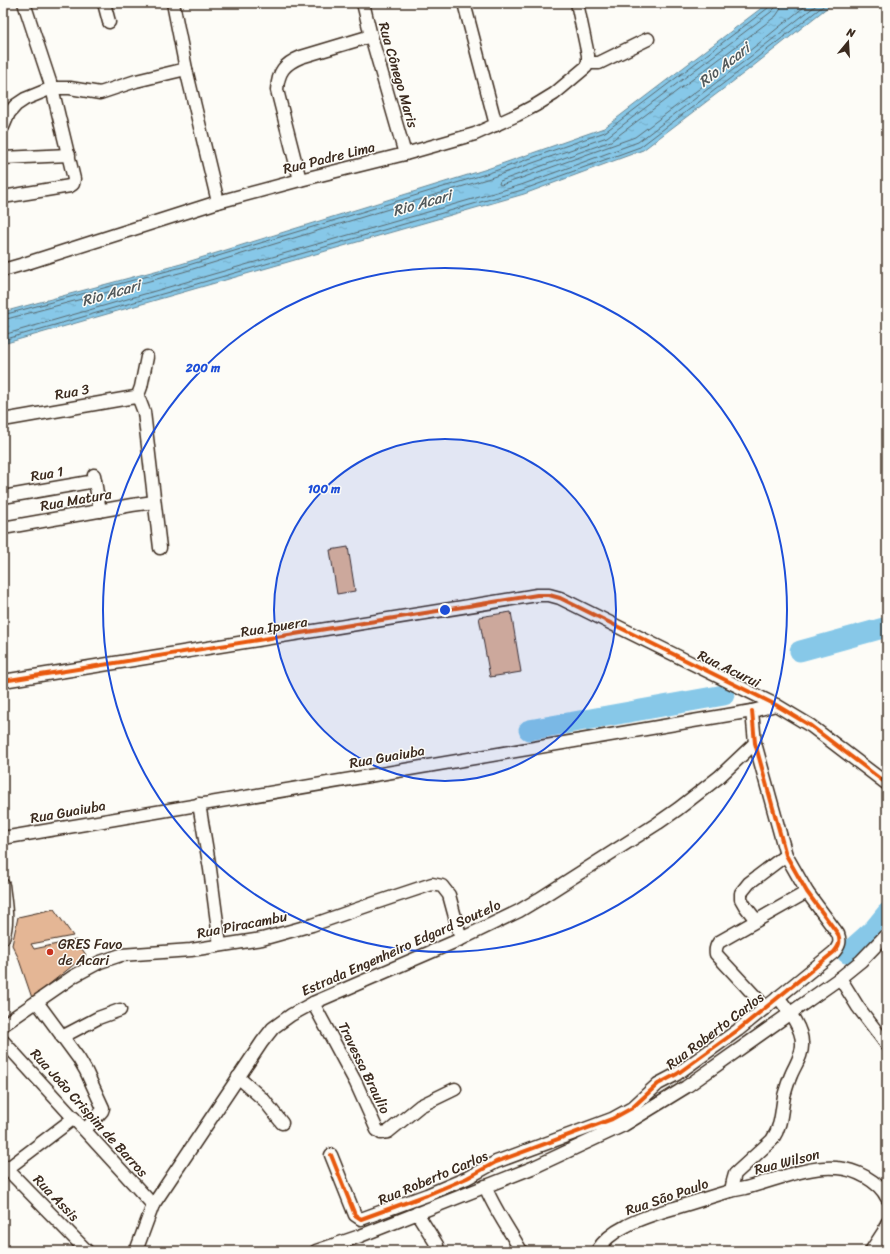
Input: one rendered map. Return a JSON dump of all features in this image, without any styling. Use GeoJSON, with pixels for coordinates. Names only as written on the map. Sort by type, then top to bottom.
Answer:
{"type":"FeatureCollection","features":[{"type":"Feature","properties":{"kind":"street"},"geometry":{"type":"LineString","coordinates":[[3,197],[71,185],[74,179],[52,88],[24,3]]}},
{"type":"Feature","properties":{"kind":"street"},"geometry":{"type":"LineString","coordinates":[[104,3],[110,22]]}},
{"type":"Feature","properties":{"kind":"street"},"geometry":{"type":"LineString","coordinates":[[173,3],[186,69],[218,202]]}},
{"type":"Feature","properties":{"kind":"street","name":"Rua Cônego Maris"},"geometry":{"type":"LineString","coordinates":[[363,3],[405,154]]}},
{"type":"Feature","properties":{"kind":"street"},"geometry":{"type":"LineString","coordinates":[[464,3],[496,125]]}},
{"type":"Feature","properties":{"kind":"street"},"geometry":{"type":"LineString","coordinates":[[577,3],[588,62],[599,63],[648,39]]}},
{"type":"Feature","properties":{"kind":"street"},"geometry":{"type":"LineString","coordinates":[[300,180],[277,90],[280,74],[283,68],[292,61],[371,36]]}},
{"type":"Feature","properties":{"kind":"street","name":"Rua Padre Lima"},"geometry":{"type":"LineString","coordinates":[[3,270],[218,202],[405,154],[475,134],[536,105],[554,94],[582,70],[588,62]]}},
{"type":"Feature","properties":{"kind":"street"},"geometry":{"type":"LineString","coordinates":[[3,127],[9,113],[16,105],[25,99],[52,88],[70,88],[100,93],[136,81],[186,69]]}},
{"type":"Feature","properties":{"kind":"street"},"geometry":{"type":"LineString","coordinates":[[3,158],[69,155]]}},
{"type":"Feature","properties":{"kind":"street"},"geometry":{"type":"LineString","coordinates":[[147,357],[141,387],[140,401],[144,412],[160,548]]}},
{"type":"Feature","properties":{"kind":"street","name":"Rua 3"},"geometry":{"type":"LineString","coordinates":[[3,420],[129,398],[140,401]]}},
{"type":"Feature","properties":{"kind":"street","name":"Rua 1"},"geometry":{"type":"LineString","coordinates":[[3,497],[95,478],[100,511]]}},
{"type":"Feature","properties":{"kind":"street","name":"Rua Matura"},"geometry":{"type":"LineString","coordinates":[[3,528],[154,502]]}},
{"type":"Feature","properties":{"kind":"street","name":"Rua Ipuera"},"geometry":{"type":"LineString","coordinates":[[3,681],[536,595],[548,595]]}},
{"type":"Feature","properties":{"kind":"street","name":"Rua Acurui"},"geometry":{"type":"LineString","coordinates":[[548,595],[560,598],[776,705],[811,726],[887,784]]}},
{"type":"Feature","properties":{"kind":"street","name":"Rua Guaiuba"},"geometry":{"type":"LineString","coordinates":[[3,838],[752,711],[776,705]]}},
{"type":"Feature","properties":{"kind":"street","name":"Rua Roberto Carlos"},"geometry":{"type":"LineString","coordinates":[[330,1155],[355,1215],[361,1220],[428,1195],[467,1178],[496,1162],[612,1119],[632,1108],[658,1084],[677,1074],[732,1035],[834,952],[840,944],[840,938],[807,892],[786,855],[755,743],[752,711]]}},
{"type":"Feature","properties":{"kind":"street","name":"Estrada Engenheiro Edgard Soutelo"},"geometry":{"type":"LineString","coordinates":[[136,1251],[153,1205],[238,1077],[273,1028],[313,1003],[461,939],[525,907],[658,823],[719,777],[755,743]]}},
{"type":"Feature","properties":{"kind":"street"},"geometry":{"type":"LineString","coordinates":[[199,804],[210,869],[220,945]]}},
{"type":"Feature","properties":{"kind":"street"},"geometry":{"type":"LineString","coordinates":[[756,920],[741,899],[741,893],[749,883],[786,855]]}},
{"type":"Feature","properties":{"kind":"street","name":"Rua Piracambu"},"geometry":{"type":"LineString","coordinates":[[3,1025],[74,976],[100,962],[114,957],[121,955],[191,950],[262,939],[312,925],[432,884],[442,886],[449,895],[461,939]]}},
{"type":"Feature","properties":{"kind":"street"},"geometry":{"type":"LineString","coordinates":[[3,886],[7,915],[6,928],[3,938]]}},
{"type":"Feature","properties":{"kind":"street"},"geometry":{"type":"LineString","coordinates":[[766,1008],[719,958],[715,950],[719,942],[807,892]]}},
{"type":"Feature","properties":{"kind":"street"},"geometry":{"type":"LineString","coordinates":[[316,1251],[360,1236],[417,1212],[532,1168],[624,1125],[692,1083],[840,978],[861,961],[887,934]]}},
{"type":"Feature","properties":{"kind":"street"},"geometry":{"type":"LineString","coordinates":[[840,978],[858,1007],[887,1045]]}},
{"type":"Feature","properties":{"kind":"street"},"geometry":{"type":"LineString","coordinates":[[731,1191],[732,1181],[735,1174],[772,1140],[780,1125],[784,1096],[802,1050],[800,1033],[790,1013],[778,997]]}},
{"type":"Feature","properties":{"kind":"street"},"geometry":{"type":"LineString","coordinates":[[37,1002],[86,1071],[103,1108],[102,1111],[84,1130]]}},
{"type":"Feature","properties":{"kind":"street","name":"Travessa Braulio"},"geometry":{"type":"LineString","coordinates":[[313,1003],[356,1083],[377,1130],[381,1133],[388,1132],[420,1106],[455,1090]]}},
{"type":"Feature","properties":{"kind":"street"},"geometry":{"type":"LineString","coordinates":[[62,1037],[98,1018],[120,1010]]}},
{"type":"Feature","properties":{"kind":"street","name":"Rua Joāo Crispim de Barros"},"geometry":{"type":"LineString","coordinates":[[3,1042],[153,1205]]}},
{"type":"Feature","properties":{"kind":"street"},"geometry":{"type":"LineString","coordinates":[[238,1077],[264,1100],[282,1123]]}},
{"type":"Feature","properties":{"kind":"street"},"geometry":{"type":"LineString","coordinates":[[4,1169],[74,1118]]}},
{"type":"Feature","properties":{"kind":"street"},"geometry":{"type":"LineString","coordinates":[[556,1140],[563,1154]]}},
{"type":"Feature","properties":{"kind":"street"},"geometry":{"type":"LineString","coordinates":[[526,1151],[532,1168]]}},
{"type":"Feature","properties":{"kind":"street","name":"Rua Wilson"},"geometry":{"type":"LineString","coordinates":[[731,1191],[823,1168],[838,1168],[851,1170],[868,1179],[880,1188],[887,1198]]}},
{"type":"Feature","properties":{"kind":"street","name":"Rua Assis"},"geometry":{"type":"LineString","coordinates":[[4,1169],[87,1251]]}},
{"type":"Feature","properties":{"kind":"street"},"geometry":{"type":"LineString","coordinates":[[485,1186],[490,1200],[521,1251]]}},
{"type":"Feature","properties":{"kind":"street","name":"Rua Sāo Paulo"},"geometry":{"type":"LineString","coordinates":[[597,1251],[602,1243],[628,1225],[661,1212],[731,1191]]}},
{"type":"Feature","properties":{"kind":"street"},"geometry":{"type":"LineString","coordinates":[[428,1195],[431,1207]]}},
{"type":"Feature","properties":{"kind":"street"},"geometry":{"type":"LineString","coordinates":[[417,1212],[437,1245],[437,1251]]}},
{"type":"Feature","properties":{"kind":"street"},"geometry":{"type":"LineString","coordinates":[[871,1251],[884,1231],[887,1223]]}},
{"type":"Feature","properties":{"kind":"water","name":"Rio Acari"},"geometry":{"type":"Polygon","coordinates":[[[768,3],[833,3],[643,150],[524,194],[3,344],[3,312],[181,264],[487,169],[604,128],[768,3]]]}},
{"type":"Feature","properties":{"kind":"building"},"geometry":{"type":"Polygon","coordinates":[[[348,547],[355,591],[337,594],[330,550],[348,547]]]}},
{"type":"Feature","properties":{"kind":"building"},"geometry":{"type":"Polygon","coordinates":[[[511,612],[521,672],[490,677],[479,617],[511,612]]]}},
{"type":"Feature","properties":{"kind":"building","name":"GRES Favo de Acari"},"geometry":{"type":"Polygon","coordinates":[[[54,909],[73,936],[31,944],[34,949],[76,940],[86,955],[32,998],[18,957],[12,945],[18,917],[54,909]]]}},
{"type":"Feature","properties":{"kind":"waterway"},"geometry":{"type":"LineString","coordinates":[[800,651],[887,627]]}},
{"type":"Feature","properties":{"kind":"waterway"},"geometry":{"type":"LineString","coordinates":[[529,730],[724,695]]}},
{"type":"Feature","properties":{"kind":"waterway"},"geometry":{"type":"LineString","coordinates":[[847,953],[874,929],[887,913]]}},
{"type":"Feature","properties":{"kind":"cycle path"},"geometry":{"type":"LineString","coordinates":[[3,681],[537,595],[549,595],[560,598],[776,705],[811,726],[887,784]]}},
{"type":"Feature","properties":{"kind":"cycle path"},"geometry":{"type":"LineString","coordinates":[[331,1155],[355,1215],[361,1219],[427,1195],[467,1178],[496,1162],[612,1119],[632,1108],[658,1084],[677,1074],[738,1030],[834,952],[839,944],[838,934],[807,892],[786,855],[755,743],[752,711]]}},
{"type":"Feature","properties":{"kind":"place","name":"GRES Favo de Acari"},"geometry":{"type":"Point","coordinates":[50,952]}}]}
